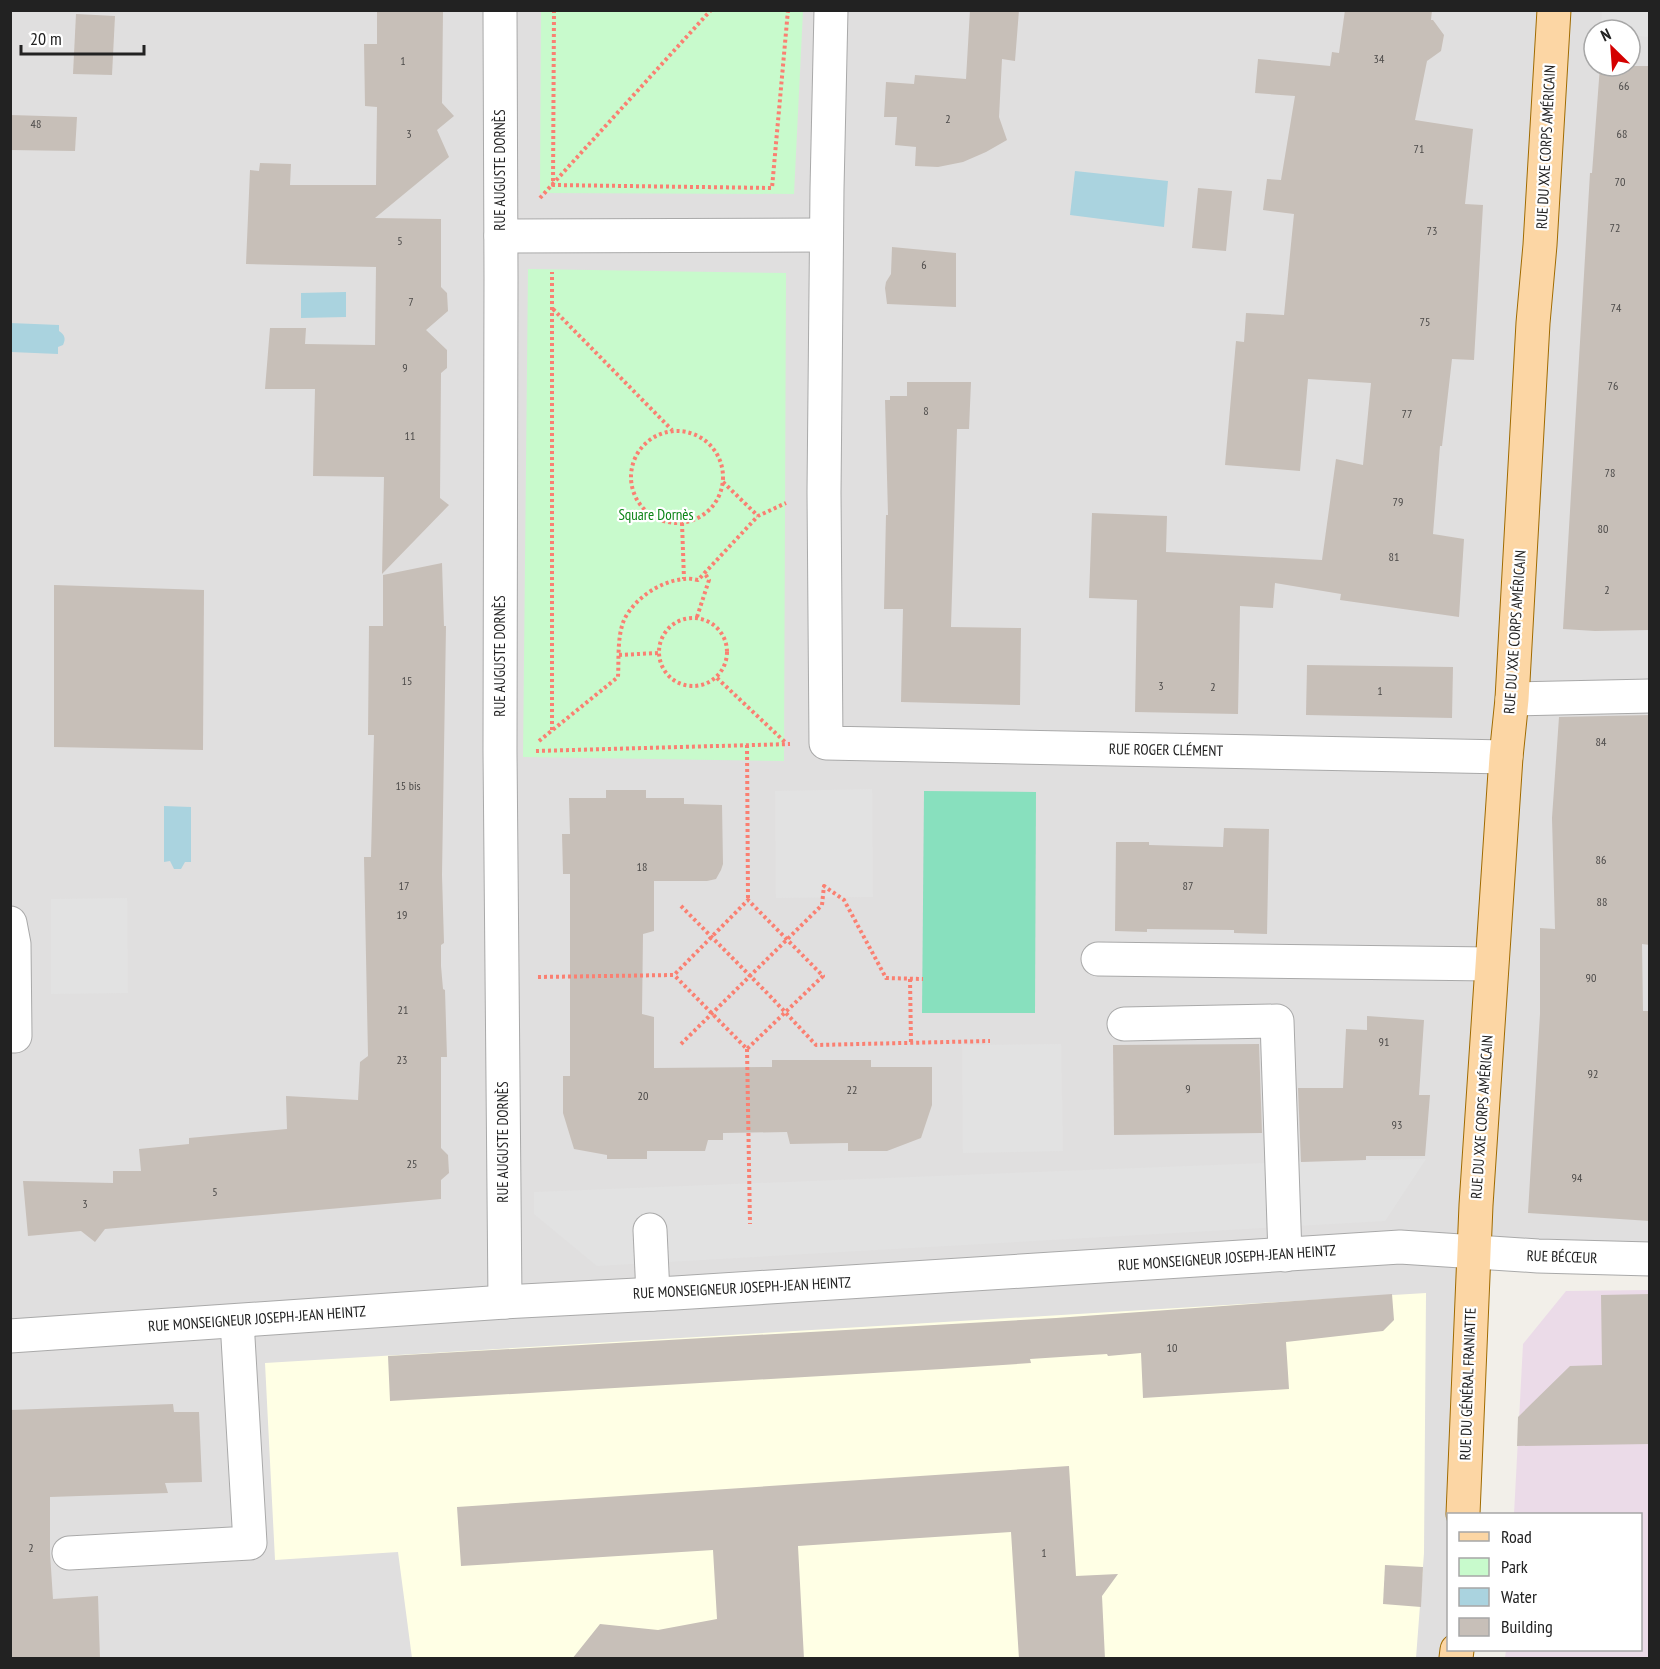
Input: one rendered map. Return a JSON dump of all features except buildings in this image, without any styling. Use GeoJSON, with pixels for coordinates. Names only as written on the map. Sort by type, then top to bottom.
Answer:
{"type":"FeatureCollection","features":[{"type":"Feature","properties":{"kind":"main road","name":"RUE DU XXE CORPS AMÉRICAIN"},"geometry":{"type":"LineString","coordinates":[[1474,1253],[1491,964],[1512,699],[1554,10]]}},
{"type":"Feature","properties":{"kind":"main road","name":"RUE DU GÉNÉRAL FRANIATTE"},"geometry":{"type":"LineString","coordinates":[[1463,1513],[1474,1253]]}},
{"type":"Feature","properties":{"kind":"street","name":"RUE AUGUSTE DORNÈS"},"geometry":{"type":"LineString","coordinates":[[500,10],[501,236],[513,751],[501,977],[505,1302]]}},
{"type":"Feature","properties":{"kind":"street"},"geometry":{"type":"LineString","coordinates":[[826,743],[824,492],[831,10]]}},
{"type":"Feature","properties":{"kind":"street"},"geometry":{"type":"LineString","coordinates":[[501,236],[826,235]]}},
{"type":"Feature","properties":{"kind":"street"},"geometry":{"type":"LineString","coordinates":[[1512,699],[1650,696]]}},
{"type":"Feature","properties":{"kind":"street","name":"RUE ROGER CLÉMENT"},"geometry":{"type":"LineString","coordinates":[[826,743],[1506,757]]}},
{"type":"Feature","properties":{"kind":"street"},"geometry":{"type":"LineString","coordinates":[[10,923],[14,944],[15,1036],[10,1036]]}},
{"type":"Feature","properties":{"kind":"street"},"geometry":{"type":"LineString","coordinates":[[1098,959],[1491,964]]}},
{"type":"Feature","properties":{"kind":"street"},"geometry":{"type":"LineString","coordinates":[[1124,1024],[1277,1021],[1285,1255]]}},
{"type":"Feature","properties":{"kind":"street"},"geometry":{"type":"LineString","coordinates":[[651,1230],[653,1294]]}},
{"type":"Feature","properties":{"kind":"street","name":"RUE MONSEIGNEUR JOSEPH-JEAN HEINTZ"},"geometry":{"type":"LineString","coordinates":[[10,1336],[505,1302],[1400,1247],[1474,1253]]}},
{"type":"Feature","properties":{"kind":"street","name":"RUE BÉCŒUR"},"geometry":{"type":"LineString","coordinates":[[1474,1253],[1650,1259]]}},
{"type":"Feature","properties":{"kind":"street"},"geometry":{"type":"LineString","coordinates":[[69,1553],[250,1543],[237,1321]]}},
{"type":"Feature","properties":{"kind":"path"},"geometry":{"type":"LineString","coordinates":[[553,185],[554,10]]}},
{"type":"Feature","properties":{"kind":"path"},"geometry":{"type":"LineString","coordinates":[[553,185],[711,10]]}},
{"type":"Feature","properties":{"kind":"path"},"geometry":{"type":"LineString","coordinates":[[553,185],[772,188],[788,10]]}},
{"type":"Feature","properties":{"kind":"path"},"geometry":{"type":"LineString","coordinates":[[552,730],[552,309],[672,430]]}},
{"type":"Feature","properties":{"kind":"path"},"geometry":{"type":"LineString","coordinates":[[672,430],[688,432],[703,438],[715,450],[722,465],[723,482],[718,497],[709,509],[696,518],[681,523],[661,520],[644,509],[633,492],[630,471],[637,452],[652,437],[672,430]]}},
{"type":"Feature","properties":{"kind":"path"},"geometry":{"type":"LineString","coordinates":[[723,482],[758,516]]}},
{"type":"Feature","properties":{"kind":"path"},"geometry":{"type":"LineString","coordinates":[[513,751],[552,730],[618,677],[623,621],[635,603],[667,583],[684,579],[698,580],[758,516],[808,492],[824,492]]}},
{"type":"Feature","properties":{"kind":"path"},"geometry":{"type":"LineString","coordinates":[[681,523],[684,579]]}},
{"type":"Feature","properties":{"kind":"path"},"geometry":{"type":"LineString","coordinates":[[697,617],[709,580],[704,572]]}},
{"type":"Feature","properties":{"kind":"path"},"geometry":{"type":"LineString","coordinates":[[697,617],[715,625],[726,641],[727,661],[717,678],[703,686],[687,687],[672,681],[662,669],[658,653],[663,634],[678,620],[697,617]]}},
{"type":"Feature","properties":{"kind":"path"},"geometry":{"type":"LineString","coordinates":[[619,655],[658,653]]}},
{"type":"Feature","properties":{"kind":"path"},"geometry":{"type":"LineString","coordinates":[[717,678],[786,744]]}},
{"type":"Feature","properties":{"kind":"path"},"geometry":{"type":"LineString","coordinates":[[513,751],[826,743]]}},
{"type":"Feature","properties":{"kind":"path"},"geometry":{"type":"LineString","coordinates":[[747,745],[748,900],[823,976],[747,1049]]}},
{"type":"Feature","properties":{"kind":"path"},"geometry":{"type":"LineString","coordinates":[[681,1044],[822,905],[824,886],[844,900],[886,978],[923,979]]}},
{"type":"Feature","properties":{"kind":"path"},"geometry":{"type":"LineString","coordinates":[[501,977],[674,975],[748,900]]}},
{"type":"Feature","properties":{"kind":"path"},"geometry":{"type":"LineString","coordinates":[[681,906],[816,1045],[990,1041]]}},
{"type":"Feature","properties":{"kind":"path"},"geometry":{"type":"LineString","coordinates":[[674,975],[747,1049],[750,1224]]}},
{"type":"Feature","properties":{"kind":"path"},"geometry":{"type":"LineString","coordinates":[[910,979],[911,1043]]}},
{"type":"Feature","properties":{"kind":"shaded area"},"geometry":{"type":"Polygon","coordinates":[[[11,11],[1649,11],[1649,1259],[1474,1253],[1447,1513],[1447,1651],[1456,1658],[11,1658],[11,11]]]}},
{"type":"Feature","properties":{"kind":"shaded area"},"geometry":{"type":"Polygon","coordinates":[[[1602,11],[1649,11],[1649,37],[1642,36],[1642,18],[1602,18],[1602,11]]]}},
{"type":"Feature","properties":{"kind":"shaded area"},"geometry":{"type":"Polygon","coordinates":[[[872,789],[873,897],[776,898],[775,791],[872,789]]]}},
{"type":"Feature","properties":{"kind":"shaded area"},"geometry":{"type":"Polygon","coordinates":[[[127,898],[128,993],[51,994],[51,899],[127,898]]]}},
{"type":"Feature","properties":{"kind":"shaded area"},"geometry":{"type":"Polygon","coordinates":[[[1061,1044],[1063,1151],[963,1153],[962,1045],[1061,1044]]]}},
{"type":"Feature","properties":{"kind":"shaded area"},"geometry":{"type":"Polygon","coordinates":[[[1426,1159],[1385,1221],[597,1266],[534,1214],[534,1192],[1314,1161],[1426,1159]]]}},
{"type":"Feature","properties":{"kind":"shaded area"},"geometry":{"type":"Polygon","coordinates":[[[1649,1290],[1649,1658],[1505,1658],[1506,1651],[1642,1651],[1642,1513],[1514,1513],[1523,1344],[1566,1291],[1649,1290]]]}},
{"type":"Feature","properties":{"kind":"shaded area"},"geometry":{"type":"Polygon","coordinates":[[[1426,1293],[1424,1553],[1416,1658],[412,1658],[398,1552],[275,1560],[265,1363],[1426,1293]]]}},
{"type":"Feature","properties":{"kind":"green space"},"geometry":{"type":"Polygon","coordinates":[[[541,11],[803,11],[794,194],[540,193],[541,11]]]}},
{"type":"Feature","properties":{"kind":"green space","name":"Square Dornès"},"geometry":{"type":"Polygon","coordinates":[[[528,269],[786,273],[784,761],[523,757],[528,269]]]}},
{"type":"Feature","properties":{"kind":"green space"},"geometry":{"type":"Polygon","coordinates":[[[924,791],[1036,792],[1035,1013],[922,1013],[924,791]]]}},
{"type":"Feature","properties":{"kind":"water"},"geometry":{"type":"Polygon","coordinates":[[[1075,171],[1168,181],[1164,227],[1070,215],[1075,171]]]}},
{"type":"Feature","properties":{"kind":"water"},"geometry":{"type":"Polygon","coordinates":[[[346,292],[346,317],[301,318],[301,293],[346,292]]]}},
{"type":"Feature","properties":{"kind":"water"},"geometry":{"type":"Polygon","coordinates":[[[10,323],[59,325],[64,343],[58,347],[58,354],[11,352],[10,323]]]}},
{"type":"Feature","properties":{"kind":"water"},"geometry":{"type":"Polygon","coordinates":[[[164,806],[191,807],[191,862],[185,862],[181,869],[174,869],[170,861],[164,862],[164,806]]]}}]}
